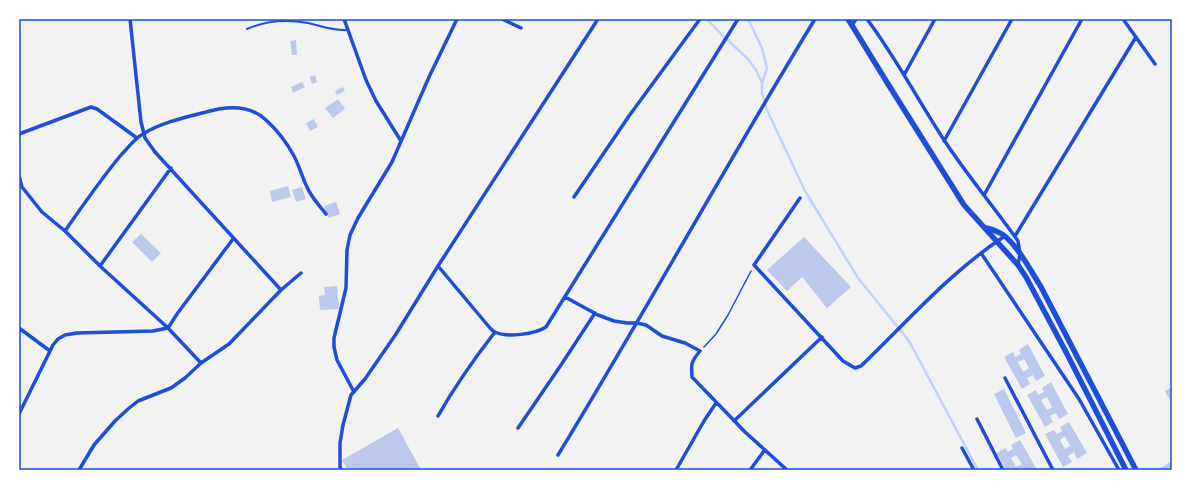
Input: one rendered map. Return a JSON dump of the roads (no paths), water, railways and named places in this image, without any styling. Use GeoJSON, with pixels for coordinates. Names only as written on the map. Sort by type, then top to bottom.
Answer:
{"type":"FeatureCollection","features":[{"type":"Feature","properties":{"kind":"main road"},"geometry":{"type":"LineString","coordinates":[[848,19],[964,205],[1018,265],[1026,277],[1126,470]]}},
{"type":"Feature","properties":{"kind":"main road"},"geometry":{"type":"LineString","coordinates":[[985,228],[999,232],[1005,236],[1020,254],[1041,287],[1136,470]]}},
{"type":"Feature","properties":{"kind":"street"},"geometry":{"type":"LineString","coordinates":[[130,19],[143,134],[148,144],[281,290]]}},
{"type":"Feature","properties":{"kind":"street"},"geometry":{"type":"LineString","coordinates":[[344,19],[366,80],[376,101],[401,141]]}},
{"type":"Feature","properties":{"kind":"street"},"geometry":{"type":"LineString","coordinates":[[354,392],[336,360],[334,347],[334,338],[346,288],[347,250],[350,235],[392,162],[429,77],[457,19]]}},
{"type":"Feature","properties":{"kind":"street"},"geometry":{"type":"LineString","coordinates":[[502,19],[521,28]]}},
{"type":"Feature","properties":{"kind":"street"},"geometry":{"type":"LineString","coordinates":[[341,470],[340,443],[351,395],[366,379],[396,334],[438,266],[598,19]]}},
{"type":"Feature","properties":{"kind":"street"},"geometry":{"type":"LineString","coordinates":[[574,197],[629,116],[700,19]]}},
{"type":"Feature","properties":{"kind":"street"},"geometry":{"type":"LineString","coordinates":[[438,266],[495,332],[505,335],[520,334],[539,331],[546,327],[738,19]]}},
{"type":"Feature","properties":{"kind":"street"},"geometry":{"type":"LineString","coordinates":[[558,454],[637,323],[763,103],[815,19]]}},
{"type":"Feature","properties":{"kind":"street"},"geometry":{"type":"LineString","coordinates":[[852,26],[856,19]]}},
{"type":"Feature","properties":{"kind":"street"},"geometry":{"type":"LineString","coordinates":[[867,19],[881,38],[944,140],[1015,236],[1018,241],[1020,254],[1018,265]]}},
{"type":"Feature","properties":{"kind":"street"},"geometry":{"type":"LineString","coordinates":[[904,75],[935,19]]}},
{"type":"Feature","properties":{"kind":"street"},"geometry":{"type":"LineString","coordinates":[[944,140],[1012,19]]}},
{"type":"Feature","properties":{"kind":"street"},"geometry":{"type":"LineString","coordinates":[[984,195],[1082,19]]}},
{"type":"Feature","properties":{"kind":"street"},"geometry":{"type":"LineString","coordinates":[[1123,19],[1155,64]]}},
{"type":"Feature","properties":{"kind":"street"},"geometry":{"type":"LineString","coordinates":[[1015,236],[1136,37]]}},
{"type":"Feature","properties":{"kind":"street"},"geometry":{"type":"LineString","coordinates":[[19,134],[91,107],[97,109],[137,138]]}},
{"type":"Feature","properties":{"kind":"street"},"geometry":{"type":"LineString","coordinates":[[65,231],[109,169],[137,138],[162,125],[215,109],[230,107],[246,109],[265,119],[281,137],[294,156],[308,188],[326,214]]}},
{"type":"Feature","properties":{"kind":"street"},"geometry":{"type":"LineString","coordinates":[[100,266],[171,168]]}},
{"type":"Feature","properties":{"kind":"street"},"geometry":{"type":"LineString","coordinates":[[19,176],[20,187],[42,212],[65,231],[100,266],[168,328],[201,363]]}},
{"type":"Feature","properties":{"kind":"street"},"geometry":{"type":"LineString","coordinates":[[800,198],[754,265],[843,361],[855,368],[861,366],[935,292],[981,253],[1005,236]]}},
{"type":"Feature","properties":{"kind":"street"},"geometry":{"type":"LineString","coordinates":[[19,414],[50,351],[58,339],[64,335],[77,333],[139,332],[168,328],[233,239]]}},
{"type":"Feature","properties":{"kind":"street"},"geometry":{"type":"LineString","coordinates":[[981,253],[1079,399],[1119,470]]}},
{"type":"Feature","properties":{"kind":"street"},"geometry":{"type":"LineString","coordinates":[[79,470],[94,445],[115,421],[128,409],[138,401],[171,388],[185,378],[201,363],[229,344],[281,290],[301,273]]}},
{"type":"Feature","properties":{"kind":"street"},"geometry":{"type":"LineString","coordinates":[[565,298],[614,321],[637,323],[646,326],[662,336],[685,343],[700,351],[693,359],[691,366],[692,377],[734,421],[787,470]]}},
{"type":"Feature","properties":{"kind":"street"},"geometry":{"type":"LineString","coordinates":[[518,428],[595,313]]}},
{"type":"Feature","properties":{"kind":"street"},"geometry":{"type":"LineString","coordinates":[[19,328],[50,351]]}},
{"type":"Feature","properties":{"kind":"street"},"geometry":{"type":"LineString","coordinates":[[438,416],[467,368],[495,332]]}},
{"type":"Feature","properties":{"kind":"street"},"geometry":{"type":"LineString","coordinates":[[734,421],[822,337]]}},
{"type":"Feature","properties":{"kind":"street"},"geometry":{"type":"LineString","coordinates":[[1005,378],[1053,470]]}},
{"type":"Feature","properties":{"kind":"street"},"geometry":{"type":"LineString","coordinates":[[676,470],[716,403]]}},
{"type":"Feature","properties":{"kind":"street"},"geometry":{"type":"LineString","coordinates":[[977,419],[1003,470]]}},
{"type":"Feature","properties":{"kind":"street"},"geometry":{"type":"LineString","coordinates":[[962,448],[974,470]]}},
{"type":"Feature","properties":{"kind":"street"},"geometry":{"type":"LineString","coordinates":[[750,470],[764,450]]}},
{"type":"Feature","properties":{"kind":"lane"},"geometry":{"type":"LineString","coordinates":[[247,29],[262,23],[283,20],[306,23],[332,30],[348,30]]}},
{"type":"Feature","properties":{"kind":"waterway"},"geometry":{"type":"LineString","coordinates":[[707,19],[748,59],[756,70],[762,83]]}},
{"type":"Feature","properties":{"kind":"waterway"},"geometry":{"type":"LineString","coordinates":[[748,19],[762,48],[767,68],[762,83],[762,93],[767,110],[805,191],[858,278],[909,341],[978,470]]}}]}
